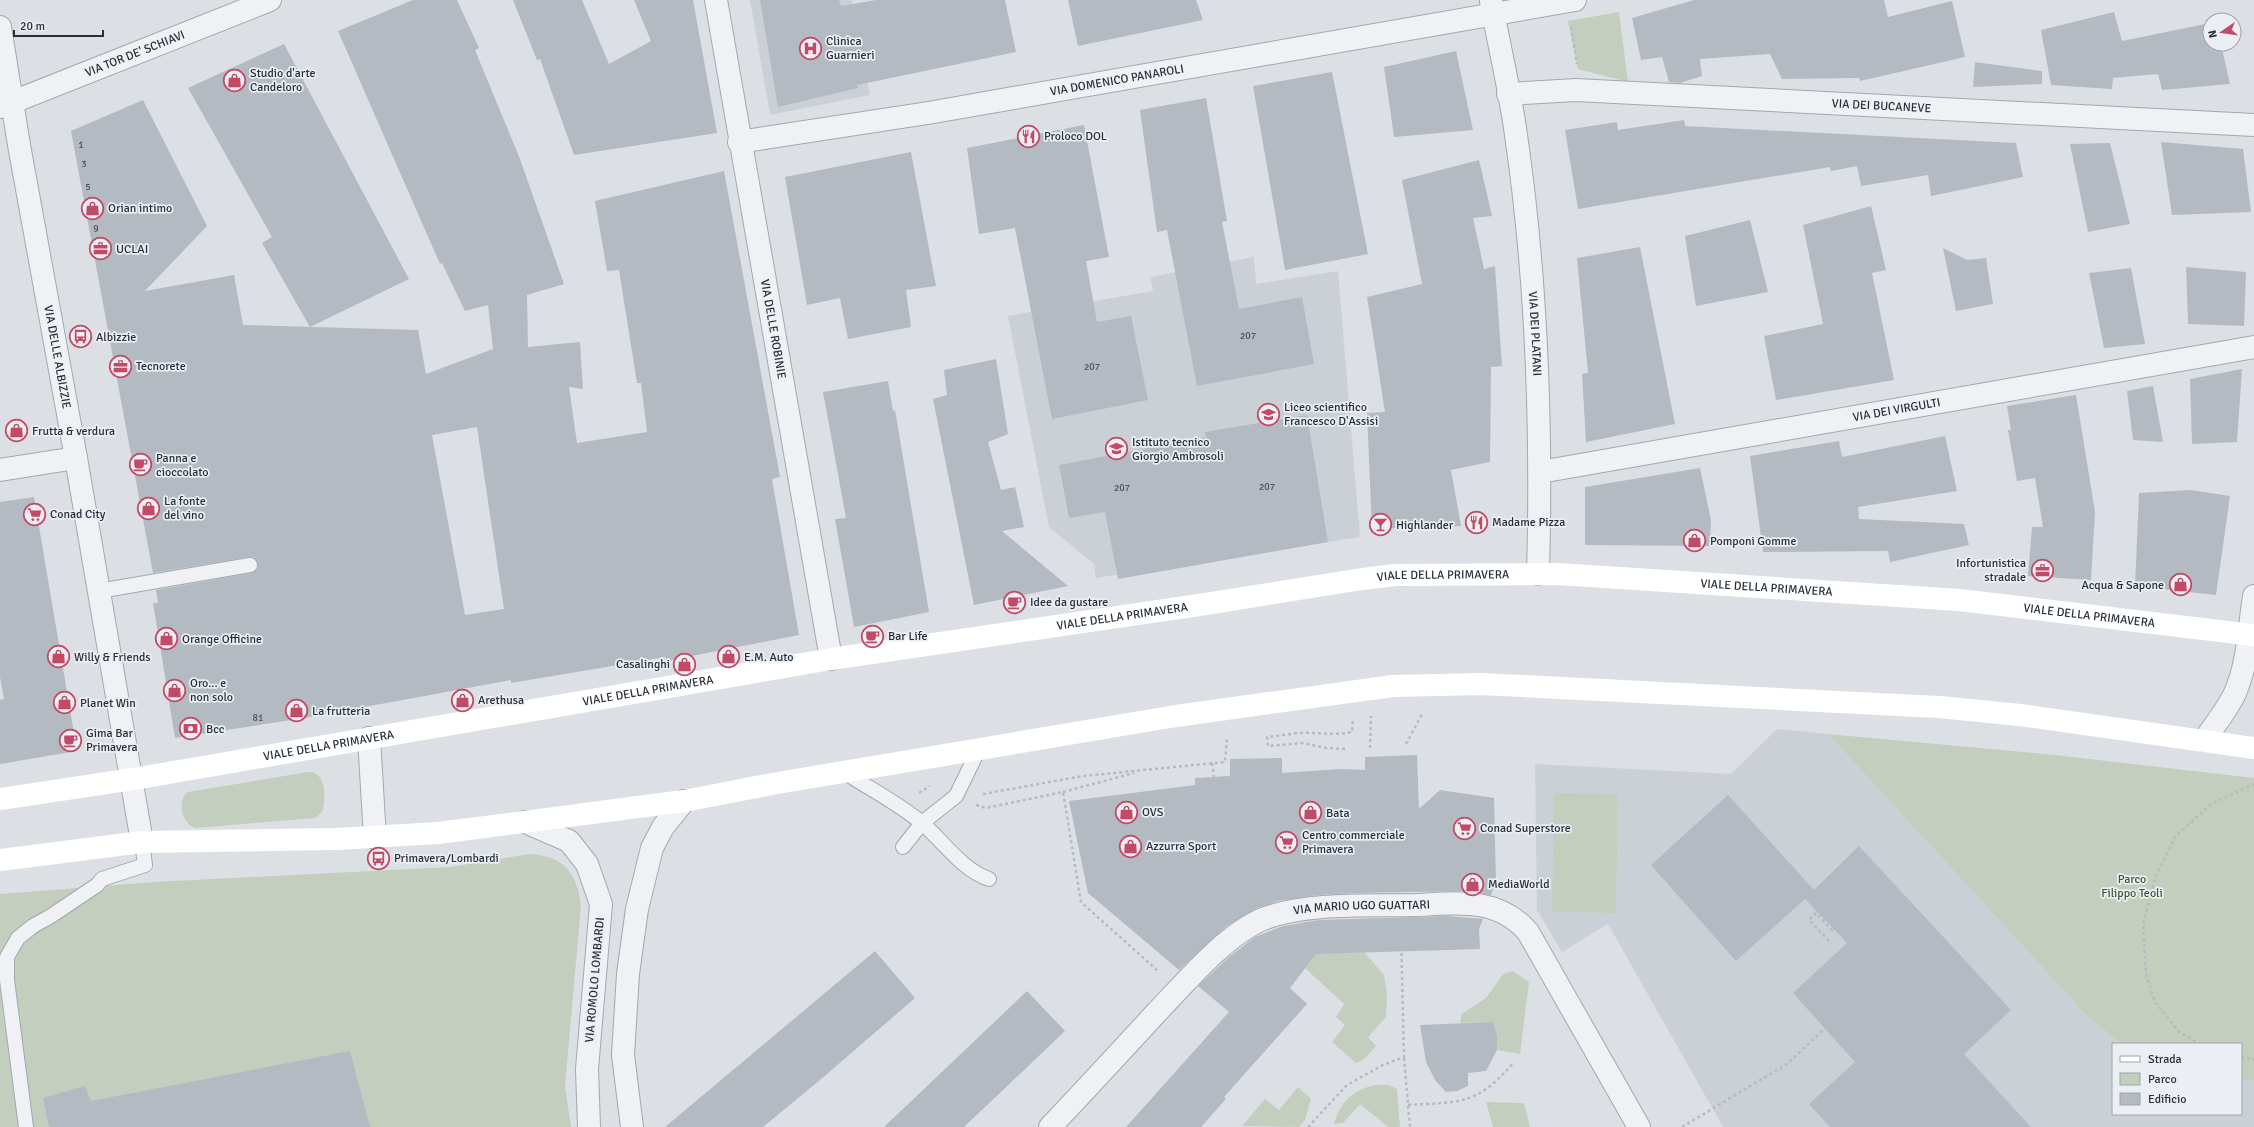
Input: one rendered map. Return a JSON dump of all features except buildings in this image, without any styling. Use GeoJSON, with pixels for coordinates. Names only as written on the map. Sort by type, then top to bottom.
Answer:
{"type":"FeatureCollection","features":[{"type":"Feature","properties":{"kind":"main road","name":"VIALE DELLA PRIMAVERA"},"geometry":{"type":"LineString","coordinates":[[0,799],[133,779],[831,659],[1370,578],[1447,574],[1538,574],[1982,601],[2251,635]]}},
{"type":"Feature","properties":{"kind":"main road"},"geometry":{"type":"LineString","coordinates":[[0,860],[142,842],[375,838],[439,833],[684,801],[980,749],[1287,700],[1393,686],[1444,684],[1497,685],[1939,707],[2204,740],[2254,748]]}},
{"type":"Feature","properties":{"kind":"street","name":"VIA TOR DE' SCHIAVI"},"geometry":{"type":"LineString","coordinates":[[6,104],[270,0]]}},
{"type":"Feature","properties":{"kind":"street","name":"VIA DELLE ROBINIE"},"geometry":{"type":"LineString","coordinates":[[716,0],[739,142],[831,659]]}},
{"type":"Feature","properties":{"kind":"street","name":"VIA DOMENICO PANAROLI"},"geometry":{"type":"LineString","coordinates":[[739,142],[928,113],[1492,7],[1573,10]]}},
{"type":"Feature","properties":{"kind":"street","name":"VIA DEI PLATANI"},"geometry":{"type":"LineString","coordinates":[[1492,7],[1516,133],[1525,206],[1533,311],[1540,472],[1538,574]]}},
{"type":"Feature","properties":{"kind":"street","name":"VIA DELLE ALBIZZIE"},"geometry":{"type":"LineString","coordinates":[[0,27],[6,104],[76,458],[133,779],[142,842]]}},
{"type":"Feature","properties":{"kind":"street","name":"VIA DEI BUCANEVE"},"geometry":{"type":"LineString","coordinates":[[1508,94],[1576,90],[2254,124]]}},
{"type":"Feature","properties":{"kind":"street","name":"VIA DEI VIRGULTI"},"geometry":{"type":"LineString","coordinates":[[1540,472],[2254,347]]}},
{"type":"Feature","properties":{"kind":"street"},"geometry":{"type":"LineString","coordinates":[[0,470],[76,458]]}},
{"type":"Feature","properties":{"kind":"street"},"geometry":{"type":"LineString","coordinates":[[2204,740],[2226,710],[2235,692],[2251,635],[2254,596]]}},
{"type":"Feature","properties":{"kind":"street"},"geometry":{"type":"LineString","coordinates":[[369,738],[375,838]]}},
{"type":"Feature","properties":{"kind":"street"},"geometry":{"type":"LineString","coordinates":[[632,1127],[623,1055],[628,974],[637,909],[652,848],[663,827],[684,801]]}},
{"type":"Feature","properties":{"kind":"street","name":"VIA ROMOLO LOMBARDI"},"geometry":{"type":"LineString","coordinates":[[525,822],[569,841],[587,864],[601,904],[586,1069],[589,1127]]}},
{"type":"Feature","properties":{"kind":"street","name":"VIA MARIO UGO GUATTARI"},"geometry":{"type":"LineString","coordinates":[[1050,1127],[1178,990],[1236,934],[1264,919],[1301,909],[1476,904],[1497,909],[1523,925],[1536,942],[1639,1127]]}},
{"type":"Feature","properties":{"kind":"lane"},"geometry":{"type":"LineString","coordinates":[[99,591],[250,565]]}},
{"type":"Feature","properties":{"kind":"lane"},"geometry":{"type":"LineString","coordinates":[[903,847],[922,823],[956,796],[980,749]]}},
{"type":"Feature","properties":{"kind":"lane"},"geometry":{"type":"LineString","coordinates":[[844,772],[922,823],[964,865],[977,875],[989,879]]}},
{"type":"Feature","properties":{"kind":"lane"},"geometry":{"type":"LineString","coordinates":[[26,1127],[7,980],[7,957],[12,946],[26,931],[98,885],[102,879],[145,865],[142,842]]}},
{"type":"Feature","properties":{"kind":"path"},"geometry":{"type":"LineString","coordinates":[[1573,10],[1578,69]]}},
{"type":"Feature","properties":{"kind":"path"},"geometry":{"type":"LineString","coordinates":[[1406,744],[1422,714]]}},
{"type":"Feature","properties":{"kind":"path"},"geometry":{"type":"LineString","coordinates":[[1370,748],[1371,716]]}},
{"type":"Feature","properties":{"kind":"path"},"geometry":{"type":"LineString","coordinates":[[1345,749],[1326,748],[1303,743],[1268,746],[1268,737],[1298,733],[1324,735],[1344,734],[1352,732],[1353,719]]}},
{"type":"Feature","properties":{"kind":"path"},"geometry":{"type":"LineString","coordinates":[[980,794],[1083,776],[1225,762],[1227,737]]}},
{"type":"Feature","properties":{"kind":"path"},"geometry":{"type":"LineString","coordinates":[[1212,763],[1214,777]]}},
{"type":"Feature","properties":{"kind":"path"},"geometry":{"type":"LineString","coordinates":[[969,802],[986,808],[1063,792],[1141,771]]}},
{"type":"Feature","properties":{"kind":"path"},"geometry":{"type":"LineString","coordinates":[[2199,1043],[2180,1033],[2155,1002],[2146,974],[2143,924],[2156,876],[2175,838],[2211,804],[2254,784]]}},
{"type":"Feature","properties":{"kind":"path"},"geometry":{"type":"LineString","coordinates":[[1063,792],[1081,902],[1178,990]]}},
{"type":"Feature","properties":{"kind":"path"},"geometry":{"type":"LineString","coordinates":[[1400,905],[1404,1058],[1410,1127]]}},
{"type":"Feature","properties":{"kind":"path"},"geometry":{"type":"LineString","coordinates":[[1829,941],[1809,920],[1816,914],[1832,930],[1833,929]]}},
{"type":"Feature","properties":{"kind":"path"},"geometry":{"type":"LineString","coordinates":[[1682,1127],[1787,1064],[1833,1021]]}},
{"type":"Feature","properties":{"kind":"path"},"geometry":{"type":"LineString","coordinates":[[2242,1057],[2254,1060]]}},
{"type":"Feature","properties":{"kind":"path"},"geometry":{"type":"LineString","coordinates":[[1308,1127],[1347,1085],[1383,1065],[1404,1058]]}},
{"type":"Feature","properties":{"kind":"path"},"geometry":{"type":"LineString","coordinates":[[1408,1105],[1460,1102],[1470,1099],[1482,1093],[1498,1081],[1514,1062]]}},
{"type":"Feature","properties":{"kind":"shaded area","name":"Clinica Guarnieri"},"geometry":{"type":"Polygon","coordinates":[[[750,0],[852,0],[870,95],[770,115],[750,0]]]}},
{"type":"Feature","properties":{"kind":"shaded area"},"geometry":{"type":"Polygon","coordinates":[[[1254,257],[1256,284],[1338,271],[1360,537],[1096,578],[1094,564],[1049,527],[1008,316],[1153,291],[1150,277],[1254,257]]]}},
{"type":"Feature","properties":{"kind":"shaded area"},"geometry":{"type":"Polygon","coordinates":[[[1777,729],[1828,734],[2086,1015],[2121,1043],[2112,1043],[2112,1115],[2242,1115],[2242,1080],[2254,1081],[2254,1127],[1723,1127],[1608,924],[1562,952],[1537,910],[1535,764],[1731,774],[1777,729]]]}},
{"type":"Feature","properties":{"kind":"green space"},"geometry":{"type":"Polygon","coordinates":[[[1619,12],[1628,82],[1578,69],[1568,21],[1619,12]]]}},
{"type":"Feature","properties":{"kind":"green space","name":"Parco Filippo Teoli"},"geometry":{"type":"Polygon","coordinates":[[[1828,734],[2055,755],[2254,778],[2254,1081],[2242,1080],[2242,1043],[2121,1043],[2086,1015],[1828,734]]]}},
{"type":"Feature","properties":{"kind":"green space"},"geometry":{"type":"Polygon","coordinates":[[[308,772],[319,776],[324,787],[322,812],[315,818],[195,828],[190,826],[182,812],[182,801],[188,792],[308,772]]]}},
{"type":"Feature","properties":{"kind":"green space"},"geometry":{"type":"Polygon","coordinates":[[[1554,793],[1618,794],[1616,913],[1552,912],[1554,793]]]}},
{"type":"Feature","properties":{"kind":"green space"},"geometry":{"type":"Polygon","coordinates":[[[530,854],[552,858],[567,868],[576,884],[581,905],[565,1087],[571,1127],[0,1127],[0,894],[154,882],[450,867],[530,854]]]}},
{"type":"Feature","properties":{"kind":"green space"},"geometry":{"type":"Polygon","coordinates":[[[1364,952],[1384,975],[1387,994],[1386,1017],[1368,1037],[1376,1046],[1364,1059],[1356,1063],[1332,1042],[1345,1025],[1336,1017],[1344,1004],[1305,968],[1316,954],[1364,952]]]}},
{"type":"Feature","properties":{"kind":"green space"},"geometry":{"type":"Polygon","coordinates":[[[1513,971],[1529,982],[1520,1054],[1497,1050],[1497,1035],[1493,1022],[1460,1023],[1462,1014],[1486,998],[1503,974],[1513,971]]]}},
{"type":"Feature","properties":{"kind":"green space"},"geometry":{"type":"Polygon","coordinates":[[[1375,1085],[1389,1085],[1397,1089],[1400,1127],[1388,1127],[1360,1104],[1343,1123],[1334,1124],[1340,1110],[1348,1098],[1360,1090],[1375,1085]]]}},
{"type":"Feature","properties":{"kind":"green space"},"geometry":{"type":"Polygon","coordinates":[[[1298,1087],[1311,1099],[1305,1120],[1299,1127],[1242,1126],[1265,1099],[1279,1110],[1298,1087]]]}},
{"type":"Feature","properties":{"kind":"green space"},"geometry":{"type":"Polygon","coordinates":[[[1486,1102],[1524,1103],[1530,1127],[1493,1127],[1486,1102]]]}},
{"type":"Feature","properties":{"kind":"place","name":"Clinica Guarnieri"},"geometry":{"type":"Point","coordinates":[810,48]}},
{"type":"Feature","properties":{"kind":"place","name":"Studio d'arte Candeloro"},"geometry":{"type":"Point","coordinates":[235,80]}},
{"type":"Feature","properties":{"kind":"place","name":"Proloco DOL"},"geometry":{"type":"Point","coordinates":[1029,136]}},
{"type":"Feature","properties":{"kind":"place","name":"Orian intimo"},"geometry":{"type":"Point","coordinates":[92,208]}},
{"type":"Feature","properties":{"kind":"place","name":"UCLAI"},"geometry":{"type":"Point","coordinates":[100,249]}},
{"type":"Feature","properties":{"kind":"place","name":"Albizzie"},"geometry":{"type":"Point","coordinates":[80,337]}},
{"type":"Feature","properties":{"kind":"place","name":"Tecnorete"},"geometry":{"type":"Point","coordinates":[121,366]}},
{"type":"Feature","properties":{"kind":"place","name":"Liceo scientifico Francesco D'Assisi"},"geometry":{"type":"Point","coordinates":[1268,414]}},
{"type":"Feature","properties":{"kind":"place","name":"Frutta & verdura"},"geometry":{"type":"Point","coordinates":[17,431]}},
{"type":"Feature","properties":{"kind":"place","name":"Istituto tecnico Giorgio Ambrosoli"},"geometry":{"type":"Point","coordinates":[1116,449]}},
{"type":"Feature","properties":{"kind":"place","name":"Panna e cioccolato"},"geometry":{"type":"Point","coordinates":[141,465]}},
{"type":"Feature","properties":{"kind":"place","name":"La fonte del vino"},"geometry":{"type":"Point","coordinates":[149,508]}},
{"type":"Feature","properties":{"kind":"place","name":"Conad City"},"geometry":{"type":"Point","coordinates":[34,514]}},
{"type":"Feature","properties":{"kind":"place","name":"Madame Pizza"},"geometry":{"type":"Point","coordinates":[1476,522]}},
{"type":"Feature","properties":{"kind":"place","name":"Highlander"},"geometry":{"type":"Point","coordinates":[1381,525]}},
{"type":"Feature","properties":{"kind":"place","name":"Pomponi Gomme"},"geometry":{"type":"Point","coordinates":[1694,541]}},
{"type":"Feature","properties":{"kind":"place","name":"Infortunistica stradale"},"geometry":{"type":"Point","coordinates":[2042,570]}},
{"type":"Feature","properties":{"kind":"place","name":"Acqua & Sapone"},"geometry":{"type":"Point","coordinates":[2180,585]}},
{"type":"Feature","properties":{"kind":"place","name":"Idee da gustare"},"geometry":{"type":"Point","coordinates":[1015,602]}},
{"type":"Feature","properties":{"kind":"place","name":"Bar Life"},"geometry":{"type":"Point","coordinates":[873,636]}},
{"type":"Feature","properties":{"kind":"place","name":"Orange Officine"},"geometry":{"type":"Point","coordinates":[166,639]}},
{"type":"Feature","properties":{"kind":"place","name":"Willy & Friends"},"geometry":{"type":"Point","coordinates":[58,657]}},
{"type":"Feature","properties":{"kind":"place","name":"E.M. Auto"},"geometry":{"type":"Point","coordinates":[729,657]}},
{"type":"Feature","properties":{"kind":"place","name":"Casalinghi"},"geometry":{"type":"Point","coordinates":[685,664]}},
{"type":"Feature","properties":{"kind":"place","name":"Oro... e non solo"},"geometry":{"type":"Point","coordinates":[174,690]}},
{"type":"Feature","properties":{"kind":"place","name":"Arethusa"},"geometry":{"type":"Point","coordinates":[462,700]}},
{"type":"Feature","properties":{"kind":"place","name":"Planet Win"},"geometry":{"type":"Point","coordinates":[65,703]}},
{"type":"Feature","properties":{"kind":"place","name":"La frutteria"},"geometry":{"type":"Point","coordinates":[296,711]}},
{"type":"Feature","properties":{"kind":"place","name":"Bcc"},"geometry":{"type":"Point","coordinates":[191,729]}},
{"type":"Feature","properties":{"kind":"place","name":"Gima Bar Primavera"},"geometry":{"type":"Point","coordinates":[71,740]}},
{"type":"Feature","properties":{"kind":"place","name":"OVS"},"geometry":{"type":"Point","coordinates":[1127,812]}},
{"type":"Feature","properties":{"kind":"place","name":"Bata"},"geometry":{"type":"Point","coordinates":[1311,813]}},
{"type":"Feature","properties":{"kind":"place","name":"Conad Superstore"},"geometry":{"type":"Point","coordinates":[1464,828]}},
{"type":"Feature","properties":{"kind":"place","name":"Centro commerciale Primavera"},"geometry":{"type":"Point","coordinates":[1286,842]}},
{"type":"Feature","properties":{"kind":"place","name":"Azzurra Sport"},"geometry":{"type":"Point","coordinates":[1130,846]}},
{"type":"Feature","properties":{"kind":"place","name":"Primavera/Lombardi"},"geometry":{"type":"Point","coordinates":[378,858]}},
{"type":"Feature","properties":{"kind":"place","name":"MediaWorld"},"geometry":{"type":"Point","coordinates":[1472,884]}}]}
